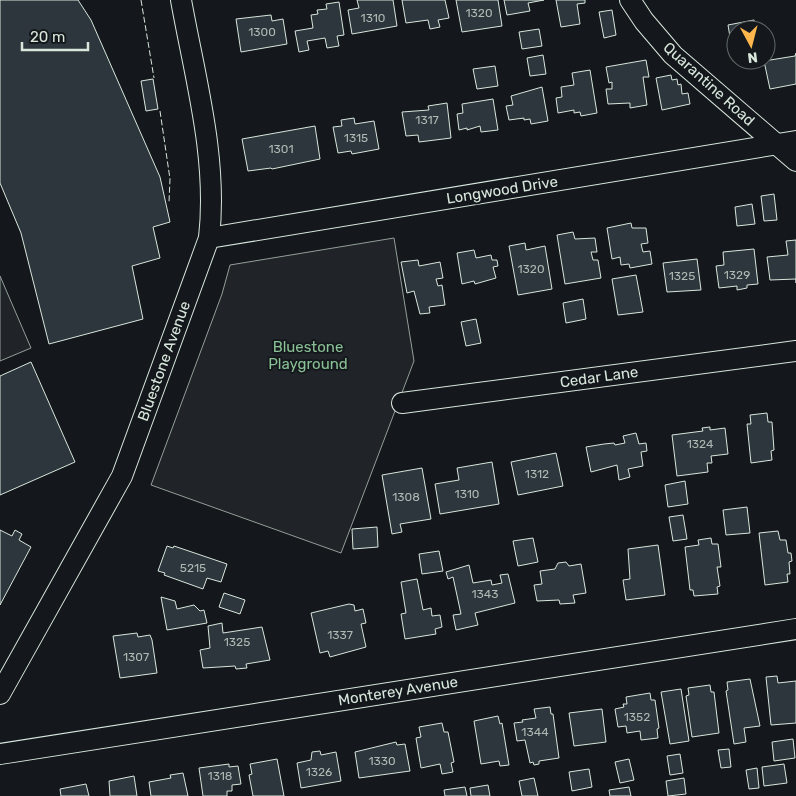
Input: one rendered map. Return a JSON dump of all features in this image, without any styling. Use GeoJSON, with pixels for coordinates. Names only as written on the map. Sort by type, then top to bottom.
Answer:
{"type":"FeatureCollection","features":[{"type":"Feature","properties":{"kind":"street","name":"Bluestone Avenue"},"geometry":{"type":"LineString","coordinates":[[0,694],[122,476],[209,238],[212,208],[211,178],[204,125],[181,0]]}},
{"type":"Feature","properties":{"kind":"street","name":"Quarantine Road"},"geometry":{"type":"LineString","coordinates":[[630,0],[644,21],[673,55],[787,143],[796,161]]}},
{"type":"Feature","properties":{"kind":"street","name":"Longwood Drive"},"geometry":{"type":"LineString","coordinates":[[209,238],[787,143]]}},
{"type":"Feature","properties":{"kind":"street","name":"Cedar Lane"},"geometry":{"type":"LineString","coordinates":[[402,403],[796,351]]}},
{"type":"Feature","properties":{"kind":"street","name":"Monterey Avenue"},"geometry":{"type":"LineString","coordinates":[[0,754],[796,628]]}},
{"type":"Feature","properties":{"kind":"green space","name":"Bluestone Playground"},"geometry":{"type":"Polygon","coordinates":[[[394,238],[414,361],[341,553],[151,485],[222,294],[230,265],[394,238]]]}},
{"type":"Feature","properties":{"kind":"green space"},"geometry":{"type":"Polygon","coordinates":[[[0,276],[31,348],[0,361],[0,276]]]}},
{"type":"Feature","properties":{"kind":"building"},"geometry":{"type":"Polygon","coordinates":[[[0,0],[78,0],[91,20],[160,177],[170,222],[153,227],[160,258],[132,266],[143,319],[49,344],[21,233],[0,183],[0,0]]]}},
{"type":"Feature","properties":{"kind":"building"},"geometry":{"type":"Polygon","coordinates":[[[357,0],[393,0],[397,26],[352,34],[348,10],[359,8],[357,0]]]}},
{"type":"Feature","properties":{"kind":"building"},"geometry":{"type":"Polygon","coordinates":[[[402,0],[445,0],[449,18],[438,20],[440,27],[430,29],[428,20],[406,23],[402,0]]]}},
{"type":"Feature","properties":{"kind":"building"},"geometry":{"type":"Polygon","coordinates":[[[456,0],[498,0],[502,26],[462,32],[456,0]]]}},
{"type":"Feature","properties":{"kind":"building"},"geometry":{"type":"Polygon","coordinates":[[[504,0],[544,0],[528,3],[530,11],[507,15],[504,0]]]}},
{"type":"Feature","properties":{"kind":"building"},"geometry":{"type":"Polygon","coordinates":[[[556,0],[585,0],[585,3],[577,4],[580,24],[561,27],[556,0]]]}},
{"type":"Feature","properties":{"kind":"building"},"geometry":{"type":"Polygon","coordinates":[[[339,2],[344,35],[337,36],[339,46],[327,48],[325,38],[307,41],[309,50],[299,52],[295,31],[313,28],[311,15],[318,14],[317,10],[327,9],[326,4],[339,2]]]}},
{"type":"Feature","properties":{"kind":"building"},"geometry":{"type":"Polygon","coordinates":[[[612,10],[616,35],[604,38],[599,12],[612,10]]]}},
{"type":"Feature","properties":{"kind":"building"},"geometry":{"type":"Polygon","coordinates":[[[271,15],[272,21],[283,19],[287,44],[241,52],[236,19],[271,15]]]}},
{"type":"Feature","properties":{"kind":"building"},"geometry":{"type":"Polygon","coordinates":[[[539,29],[542,46],[522,49],[519,32],[539,29]]]}},
{"type":"Feature","properties":{"kind":"building"},"geometry":{"type":"Polygon","coordinates":[[[796,53],[796,84],[770,89],[766,70],[776,70],[776,59],[795,56],[796,53]]]}},
{"type":"Feature","properties":{"kind":"building"},"geometry":{"type":"Polygon","coordinates":[[[543,55],[546,74],[530,76],[527,58],[543,55]]]}},
{"type":"Feature","properties":{"kind":"building"},"geometry":{"type":"Polygon","coordinates":[[[646,60],[649,77],[643,77],[647,105],[630,108],[630,103],[608,104],[606,89],[612,89],[612,82],[609,83],[606,67],[646,60]]]}},
{"type":"Feature","properties":{"kind":"building"},"geometry":{"type":"Polygon","coordinates":[[[495,66],[498,86],[477,89],[473,69],[495,66]]]}},
{"type":"Feature","properties":{"kind":"building"},"geometry":{"type":"Polygon","coordinates":[[[590,70],[597,113],[581,116],[580,112],[574,113],[574,110],[558,113],[556,98],[562,97],[561,87],[574,85],[572,73],[590,70]]]}},
{"type":"Feature","properties":{"kind":"building"},"geometry":{"type":"Polygon","coordinates":[[[671,75],[672,80],[677,79],[678,85],[681,84],[682,94],[688,93],[690,104],[662,110],[656,78],[671,75]]]}},
{"type":"Feature","properties":{"kind":"building"},"geometry":{"type":"Polygon","coordinates":[[[153,79],[158,109],[146,111],[141,81],[153,79]]]}},
{"type":"Feature","properties":{"kind":"building"},"geometry":{"type":"Polygon","coordinates":[[[542,87],[548,121],[531,124],[530,119],[509,120],[506,106],[513,105],[511,96],[542,87]]]}},
{"type":"Feature","properties":{"kind":"building"},"geometry":{"type":"Polygon","coordinates":[[[493,99],[498,130],[481,132],[480,126],[459,130],[457,114],[463,113],[462,104],[493,99]]]}},
{"type":"Feature","properties":{"kind":"building"},"geometry":{"type":"Polygon","coordinates":[[[447,103],[451,138],[419,142],[418,135],[406,136],[402,112],[429,110],[428,106],[447,103]]]}},
{"type":"Feature","properties":{"kind":"building"},"geometry":{"type":"Polygon","coordinates":[[[354,118],[355,124],[374,121],[379,149],[352,154],[351,151],[338,153],[333,127],[342,126],[341,120],[354,118]]]}},
{"type":"Feature","properties":{"kind":"building"},"geometry":{"type":"Polygon","coordinates":[[[315,126],[320,159],[272,169],[248,171],[242,139],[315,126]]]}},
{"type":"Feature","properties":{"kind":"building"},"geometry":{"type":"Polygon","coordinates":[[[774,194],[777,220],[764,221],[761,196],[774,194]]]}},
{"type":"Feature","properties":{"kind":"building"},"geometry":{"type":"Polygon","coordinates":[[[752,204],[755,224],[737,226],[735,207],[752,204]]]}},
{"type":"Feature","properties":{"kind":"building"},"geometry":{"type":"Polygon","coordinates":[[[631,223],[632,228],[646,228],[648,243],[641,244],[643,252],[650,251],[652,264],[630,268],[629,264],[621,265],[620,257],[612,259],[607,228],[631,223]]]}},
{"type":"Feature","properties":{"kind":"building"},"geometry":{"type":"Polygon","coordinates":[[[573,232],[575,239],[595,238],[597,252],[591,252],[593,260],[598,260],[601,278],[565,284],[557,235],[573,232]]]}},
{"type":"Feature","properties":{"kind":"building"},"geometry":{"type":"Polygon","coordinates":[[[796,240],[796,279],[770,280],[767,257],[788,255],[786,241],[796,240]]]}},
{"type":"Feature","properties":{"kind":"building"},"geometry":{"type":"Polygon","coordinates":[[[525,243],[526,250],[545,246],[552,289],[518,295],[509,246],[525,243]]]}},
{"type":"Feature","properties":{"kind":"building"},"geometry":{"type":"Polygon","coordinates":[[[754,249],[758,284],[747,285],[747,288],[737,290],[737,286],[719,288],[716,266],[724,265],[723,252],[754,249]]]}},
{"type":"Feature","properties":{"kind":"building"},"geometry":{"type":"Polygon","coordinates":[[[474,250],[476,258],[491,255],[492,260],[497,260],[498,266],[493,267],[496,278],[475,284],[474,281],[462,284],[457,253],[474,250]]]}},
{"type":"Feature","properties":{"kind":"building"},"geometry":{"type":"Polygon","coordinates":[[[697,259],[701,290],[667,292],[663,263],[697,259]]]}},
{"type":"Feature","properties":{"kind":"building"},"geometry":{"type":"Polygon","coordinates":[[[418,260],[419,266],[440,262],[443,278],[436,279],[438,286],[442,285],[445,305],[429,307],[430,313],[420,314],[414,291],[407,293],[401,262],[418,260]]]}},
{"type":"Feature","properties":{"kind":"building"},"geometry":{"type":"Polygon","coordinates":[[[636,275],[643,312],[618,315],[612,279],[636,275]]]}},
{"type":"Feature","properties":{"kind":"building"},"geometry":{"type":"Polygon","coordinates":[[[583,299],[586,319],[566,323],[563,303],[583,299]]]}},
{"type":"Feature","properties":{"kind":"building"},"geometry":{"type":"Polygon","coordinates":[[[476,319],[481,343],[466,346],[461,322],[476,319]]]}},
{"type":"Feature","properties":{"kind":"building"},"geometry":{"type":"Polygon","coordinates":[[[31,362],[75,462],[0,495],[0,376],[31,362]]]}},
{"type":"Feature","properties":{"kind":"building"},"geometry":{"type":"Polygon","coordinates":[[[767,413],[768,422],[772,422],[774,450],[771,451],[772,460],[751,463],[747,424],[751,424],[750,415],[767,413]]]}},
{"type":"Feature","properties":{"kind":"building"},"geometry":{"type":"Polygon","coordinates":[[[710,427],[710,430],[725,428],[728,454],[711,456],[712,463],[707,463],[708,472],[677,476],[672,435],[703,431],[702,428],[710,427]]]}},
{"type":"Feature","properties":{"kind":"building"},"geometry":{"type":"Polygon","coordinates":[[[636,433],[639,444],[646,443],[647,451],[641,452],[643,466],[628,469],[630,477],[619,480],[617,465],[591,472],[586,447],[625,443],[623,436],[636,433]]]}},
{"type":"Feature","properties":{"kind":"building"},"geometry":{"type":"Polygon","coordinates":[[[556,453],[563,486],[518,495],[511,462],[556,453]]]}},
{"type":"Feature","properties":{"kind":"building"},"geometry":{"type":"Polygon","coordinates":[[[492,462],[499,504],[440,514],[435,484],[459,480],[457,468],[492,462]]]}},
{"type":"Feature","properties":{"kind":"building"},"geometry":{"type":"Polygon","coordinates":[[[422,468],[431,519],[400,524],[402,532],[392,534],[382,475],[422,468]]]}},
{"type":"Feature","properties":{"kind":"building"},"geometry":{"type":"Polygon","coordinates":[[[685,481],[688,504],[668,507],[665,485],[685,481]]]}},
{"type":"Feature","properties":{"kind":"building"},"geometry":{"type":"Polygon","coordinates":[[[747,507],[750,533],[726,535],[723,510],[747,507]]]}},
{"type":"Feature","properties":{"kind":"building"},"geometry":{"type":"Polygon","coordinates":[[[683,515],[687,539],[673,541],[669,517],[683,515]]]}},
{"type":"Feature","properties":{"kind":"building"},"geometry":{"type":"Polygon","coordinates":[[[377,527],[378,547],[353,549],[352,529],[377,527]]]}},
{"type":"Feature","properties":{"kind":"building"},"geometry":{"type":"Polygon","coordinates":[[[0,530],[12,536],[15,530],[22,534],[19,540],[31,547],[0,605],[0,530]]]}},
{"type":"Feature","properties":{"kind":"building"},"geometry":{"type":"Polygon","coordinates":[[[778,531],[780,540],[786,540],[788,553],[791,553],[792,561],[789,562],[790,574],[787,574],[788,582],[765,585],[759,533],[778,531]]]}},
{"type":"Feature","properties":{"kind":"building"},"geometry":{"type":"Polygon","coordinates":[[[533,538],[538,562],[518,566],[513,541],[533,538]]]}},
{"type":"Feature","properties":{"kind":"building"},"geometry":{"type":"Polygon","coordinates":[[[711,538],[712,544],[718,544],[721,567],[717,567],[720,586],[717,587],[718,594],[694,596],[693,590],[690,590],[685,547],[699,545],[698,540],[711,538]]]}},
{"type":"Feature","properties":{"kind":"building"},"geometry":{"type":"Polygon","coordinates":[[[658,545],[665,595],[626,600],[623,580],[630,579],[628,549],[658,545]]]}},
{"type":"Feature","properties":{"kind":"building"},"geometry":{"type":"Polygon","coordinates":[[[167,546],[173,548],[174,546],[227,564],[221,582],[207,578],[203,589],[158,571],[167,546]]]}},
{"type":"Feature","properties":{"kind":"building"},"geometry":{"type":"Polygon","coordinates":[[[439,551],[443,571],[422,574],[419,554],[439,551]]]}},
{"type":"Feature","properties":{"kind":"building"},"geometry":{"type":"Polygon","coordinates":[[[566,562],[569,566],[581,564],[586,593],[573,595],[575,603],[560,604],[559,600],[537,601],[534,585],[542,584],[540,571],[555,569],[558,563],[566,562]]]}},
{"type":"Feature","properties":{"kind":"building"},"geometry":{"type":"Polygon","coordinates":[[[469,565],[473,583],[491,580],[492,585],[502,583],[500,575],[508,574],[515,603],[475,613],[478,625],[456,630],[453,615],[461,614],[453,577],[448,579],[446,572],[469,565]]]}},
{"type":"Feature","properties":{"kind":"building"},"geometry":{"type":"Polygon","coordinates":[[[417,579],[423,610],[431,608],[432,616],[440,615],[442,627],[435,629],[436,634],[405,639],[401,614],[406,613],[401,582],[417,579]]]}},
{"type":"Feature","properties":{"kind":"building"},"geometry":{"type":"Polygon","coordinates":[[[224,593],[245,600],[240,614],[219,607],[224,593]]]}},
{"type":"Feature","properties":{"kind":"building"},"geometry":{"type":"Polygon","coordinates":[[[161,597],[175,601],[177,609],[194,605],[200,611],[204,610],[207,623],[167,630],[161,597]]]}},
{"type":"Feature","properties":{"kind":"building"},"geometry":{"type":"Polygon","coordinates":[[[349,604],[354,605],[355,611],[363,609],[366,623],[361,624],[366,647],[330,657],[328,651],[320,653],[311,613],[349,604]]]}},
{"type":"Feature","properties":{"kind":"building"},"geometry":{"type":"Polygon","coordinates":[[[222,623],[223,633],[262,627],[270,660],[246,664],[247,668],[236,669],[235,666],[203,668],[200,650],[210,648],[208,626],[222,623]]]}},
{"type":"Feature","properties":{"kind":"building"},"geometry":{"type":"Polygon","coordinates":[[[137,633],[138,637],[150,635],[157,673],[120,678],[113,636],[137,633]]]}},
{"type":"Feature","properties":{"kind":"building"},"geometry":{"type":"Polygon","coordinates":[[[777,676],[778,683],[796,681],[796,723],[771,725],[766,677],[777,676]]]}},
{"type":"Feature","properties":{"kind":"building"},"geometry":{"type":"Polygon","coordinates":[[[750,679],[760,726],[744,728],[746,742],[734,744],[726,691],[728,690],[727,682],[750,679]]]}},
{"type":"Feature","properties":{"kind":"building"},"geometry":{"type":"Polygon","coordinates":[[[710,685],[711,692],[714,692],[719,733],[692,737],[686,696],[689,695],[688,688],[710,685]]]}},
{"type":"Feature","properties":{"kind":"building"},"geometry":{"type":"Polygon","coordinates":[[[681,689],[689,741],[670,744],[661,692],[681,689]]]}},
{"type":"Feature","properties":{"kind":"building"},"geometry":{"type":"Polygon","coordinates":[[[650,693],[651,700],[655,700],[659,728],[657,729],[658,738],[641,740],[640,731],[627,733],[626,726],[618,727],[615,709],[624,707],[623,704],[627,704],[626,697],[650,693]]]}},
{"type":"Feature","properties":{"kind":"building"},"geometry":{"type":"Polygon","coordinates":[[[550,707],[551,714],[553,714],[559,758],[539,761],[539,764],[534,765],[533,762],[530,763],[525,740],[517,741],[514,723],[536,718],[534,709],[550,707]]]}},
{"type":"Feature","properties":{"kind":"building"},"geometry":{"type":"Polygon","coordinates":[[[602,709],[606,742],[574,746],[569,713],[602,709]]]}},
{"type":"Feature","properties":{"kind":"building"},"geometry":{"type":"Polygon","coordinates":[[[498,716],[500,724],[502,723],[509,765],[500,766],[499,761],[481,764],[474,721],[498,716]]]}},
{"type":"Feature","properties":{"kind":"building"},"geometry":{"type":"Polygon","coordinates":[[[442,723],[444,732],[448,732],[454,762],[451,763],[453,772],[442,774],[440,764],[421,768],[416,738],[421,737],[419,727],[442,723]]]}},
{"type":"Feature","properties":{"kind":"building"},"geometry":{"type":"Polygon","coordinates":[[[793,739],[795,758],[774,761],[772,742],[793,739]]]}},
{"type":"Feature","properties":{"kind":"building"},"geometry":{"type":"Polygon","coordinates":[[[396,742],[397,745],[405,744],[410,771],[359,778],[355,752],[396,742]]]}},
{"type":"Feature","properties":{"kind":"building"},"geometry":{"type":"Polygon","coordinates":[[[729,749],[731,767],[721,768],[718,750],[729,749]]]}},
{"type":"Feature","properties":{"kind":"building"},"geometry":{"type":"Polygon","coordinates":[[[320,751],[321,755],[336,752],[341,781],[301,788],[297,763],[311,760],[312,752],[320,751]]]}},
{"type":"Feature","properties":{"kind":"building"},"geometry":{"type":"Polygon","coordinates":[[[680,754],[683,773],[670,775],[667,756],[680,754]]]}},
{"type":"Feature","properties":{"kind":"building"},"geometry":{"type":"Polygon","coordinates":[[[277,759],[284,796],[253,796],[249,775],[252,774],[250,764],[277,759]]]}},
{"type":"Feature","properties":{"kind":"building"},"geometry":{"type":"Polygon","coordinates":[[[629,759],[634,780],[620,783],[615,762],[629,759]]]}},
{"type":"Feature","properties":{"kind":"building"},"geometry":{"type":"Polygon","coordinates":[[[229,764],[229,767],[238,766],[241,784],[232,785],[232,791],[227,791],[227,796],[203,796],[199,768],[229,764]]]}},
{"type":"Feature","properties":{"kind":"building"},"geometry":{"type":"Polygon","coordinates":[[[784,764],[787,783],[764,786],[762,767],[784,764]]]}},
{"type":"Feature","properties":{"kind":"building"},"geometry":{"type":"Polygon","coordinates":[[[757,768],[759,788],[749,789],[746,770],[757,768]]]}},
{"type":"Feature","properties":{"kind":"building"},"geometry":{"type":"Polygon","coordinates":[[[589,769],[592,787],[572,791],[569,772],[589,769]]]}},
{"type":"Feature","properties":{"kind":"building"},"geometry":{"type":"Polygon","coordinates":[[[183,773],[188,796],[151,796],[149,782],[171,778],[170,775],[183,773]]]}},
{"type":"Feature","properties":{"kind":"building"},"geometry":{"type":"Polygon","coordinates":[[[134,776],[137,796],[110,796],[109,781],[134,776]]]}},
{"type":"Feature","properties":{"kind":"building"},"geometry":{"type":"Polygon","coordinates":[[[534,778],[538,796],[522,796],[519,781],[534,778]]]}},
{"type":"Feature","properties":{"kind":"building"},"geometry":{"type":"Polygon","coordinates":[[[684,778],[686,794],[668,796],[666,781],[684,778]]]}},
{"type":"Feature","properties":{"kind":"building"},"geometry":{"type":"Polygon","coordinates":[[[86,784],[89,796],[61,796],[60,789],[86,784]]]}},
{"type":"Feature","properties":{"kind":"building"},"geometry":{"type":"Polygon","coordinates":[[[488,785],[490,796],[471,796],[470,788],[488,785]]]}},
{"type":"Feature","properties":{"kind":"building"},"geometry":{"type":"Polygon","coordinates":[[[465,787],[467,796],[445,796],[444,790],[465,787]]]}},
{"type":"Feature","properties":{"kind":"building"},"geometry":{"type":"Polygon","coordinates":[[[629,787],[631,796],[610,796],[609,790],[629,787]]]}},
{"type":"Feature","properties":{"kind":"fence"},"geometry":{"type":"LineString","coordinates":[[141,0],[154,78]]}},
{"type":"Feature","properties":{"kind":"fence"},"geometry":{"type":"LineString","coordinates":[[160,111],[170,179],[169,202]]}}]}
